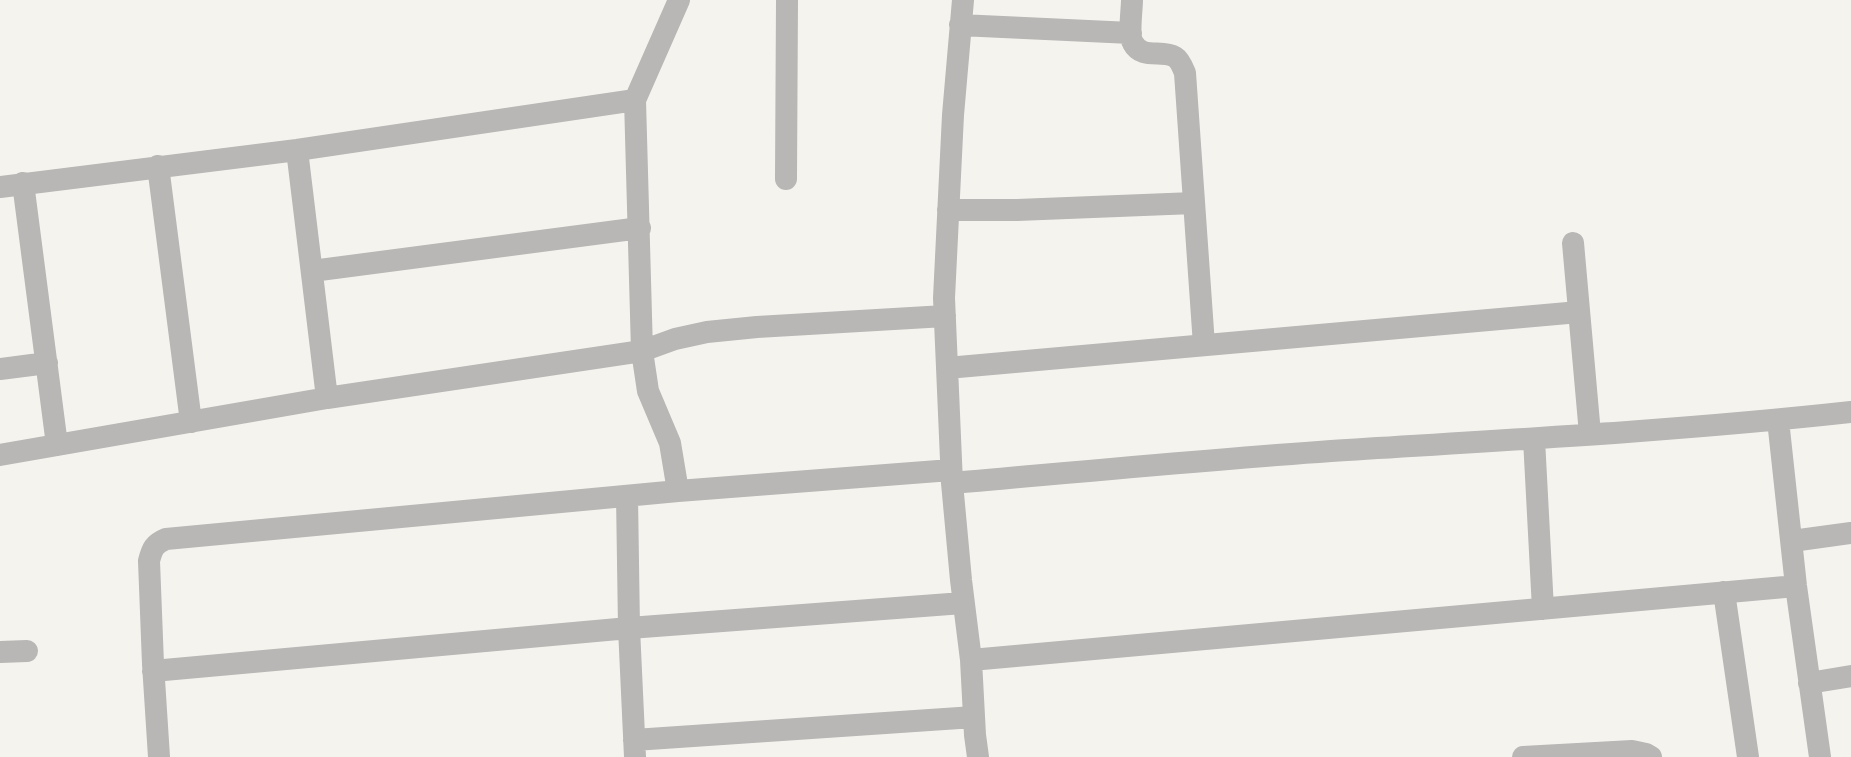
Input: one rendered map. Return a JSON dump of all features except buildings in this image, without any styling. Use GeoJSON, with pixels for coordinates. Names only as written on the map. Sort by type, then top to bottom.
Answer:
{"type":"FeatureCollection","features":[{"type":"Feature","properties":{"kind":"street"},"geometry":{"type":"LineString","coordinates":[[678,0],[635,100],[640,228],[642,351],[648,391],[670,443],[678,491]]}},
{"type":"Feature","properties":{"kind":"street"},"geometry":{"type":"LineString","coordinates":[[786,179],[787,0]]}},
{"type":"Feature","properties":{"kind":"street"},"geometry":{"type":"LineString","coordinates":[[962,0],[953,115],[948,210],[945,316],[952,477],[971,660],[978,757]]}},
{"type":"Feature","properties":{"kind":"street"},"geometry":{"type":"LineString","coordinates":[[1132,0],[1132,42],[1138,50],[1146,53],[1175,57],[1183,69],[1204,345]]}},
{"type":"Feature","properties":{"kind":"street"},"geometry":{"type":"LineString","coordinates":[[960,25],[1131,32]]}},
{"type":"Feature","properties":{"kind":"street"},"geometry":{"type":"LineString","coordinates":[[0,187],[158,166],[297,150],[635,100]]}},
{"type":"Feature","properties":{"kind":"street"},"geometry":{"type":"LineString","coordinates":[[297,150],[327,398]]}},
{"type":"Feature","properties":{"kind":"street"},"geometry":{"type":"LineString","coordinates":[[158,166],[191,422]]}},
{"type":"Feature","properties":{"kind":"street"},"geometry":{"type":"LineString","coordinates":[[23,183],[57,445]]}},
{"type":"Feature","properties":{"kind":"street"},"geometry":{"type":"LineString","coordinates":[[948,210],[1017,210],[1194,203]]}},
{"type":"Feature","properties":{"kind":"street"},"geometry":{"type":"LineString","coordinates":[[312,271],[640,228]]}},
{"type":"Feature","properties":{"kind":"street"},"geometry":{"type":"LineString","coordinates":[[1573,244],[1590,434]]}},
{"type":"Feature","properties":{"kind":"street"},"geometry":{"type":"LineString","coordinates":[[947,368],[1579,312]]}},
{"type":"Feature","properties":{"kind":"street"},"geometry":{"type":"LineString","coordinates":[[0,455],[327,398],[642,351],[675,339],[708,332],[757,326],[945,316]]}},
{"type":"Feature","properties":{"kind":"street"},"geometry":{"type":"LineString","coordinates":[[0,369],[47,363]]}},
{"type":"Feature","properties":{"kind":"street"},"geometry":{"type":"LineString","coordinates":[[159,757],[153,671],[149,561],[152,548],[157,542],[166,539],[678,491],[952,477],[1534,439],[1778,420],[1851,412]]}},
{"type":"Feature","properties":{"kind":"street"},"geometry":{"type":"LineString","coordinates":[[1778,420],[1796,586],[1820,757]]}},
{"type":"Feature","properties":{"kind":"street"},"geometry":{"type":"LineString","coordinates":[[1534,439],[1543,609]]}},
{"type":"Feature","properties":{"kind":"street"},"geometry":{"type":"LineString","coordinates":[[627,496],[629,628],[635,748],[974,717]]}},
{"type":"Feature","properties":{"kind":"street"},"geometry":{"type":"LineString","coordinates":[[1792,541],[1851,532]]}},
{"type":"Feature","properties":{"kind":"street"},"geometry":{"type":"LineString","coordinates":[[971,660],[1796,586]]}},
{"type":"Feature","properties":{"kind":"street"},"geometry":{"type":"LineString","coordinates":[[1724,592],[1748,757]]}},
{"type":"Feature","properties":{"kind":"street"},"geometry":{"type":"LineString","coordinates":[[153,671],[629,628],[964,603]]}},
{"type":"Feature","properties":{"kind":"street"},"geometry":{"type":"LineString","coordinates":[[0,652],[27,651]]}},
{"type":"Feature","properties":{"kind":"street"},"geometry":{"type":"LineString","coordinates":[[1809,683],[1851,676]]}},
{"type":"Feature","properties":{"kind":"street"},"geometry":{"type":"LineString","coordinates":[[1523,757],[1632,751],[1646,754],[1651,757]]}}]}
